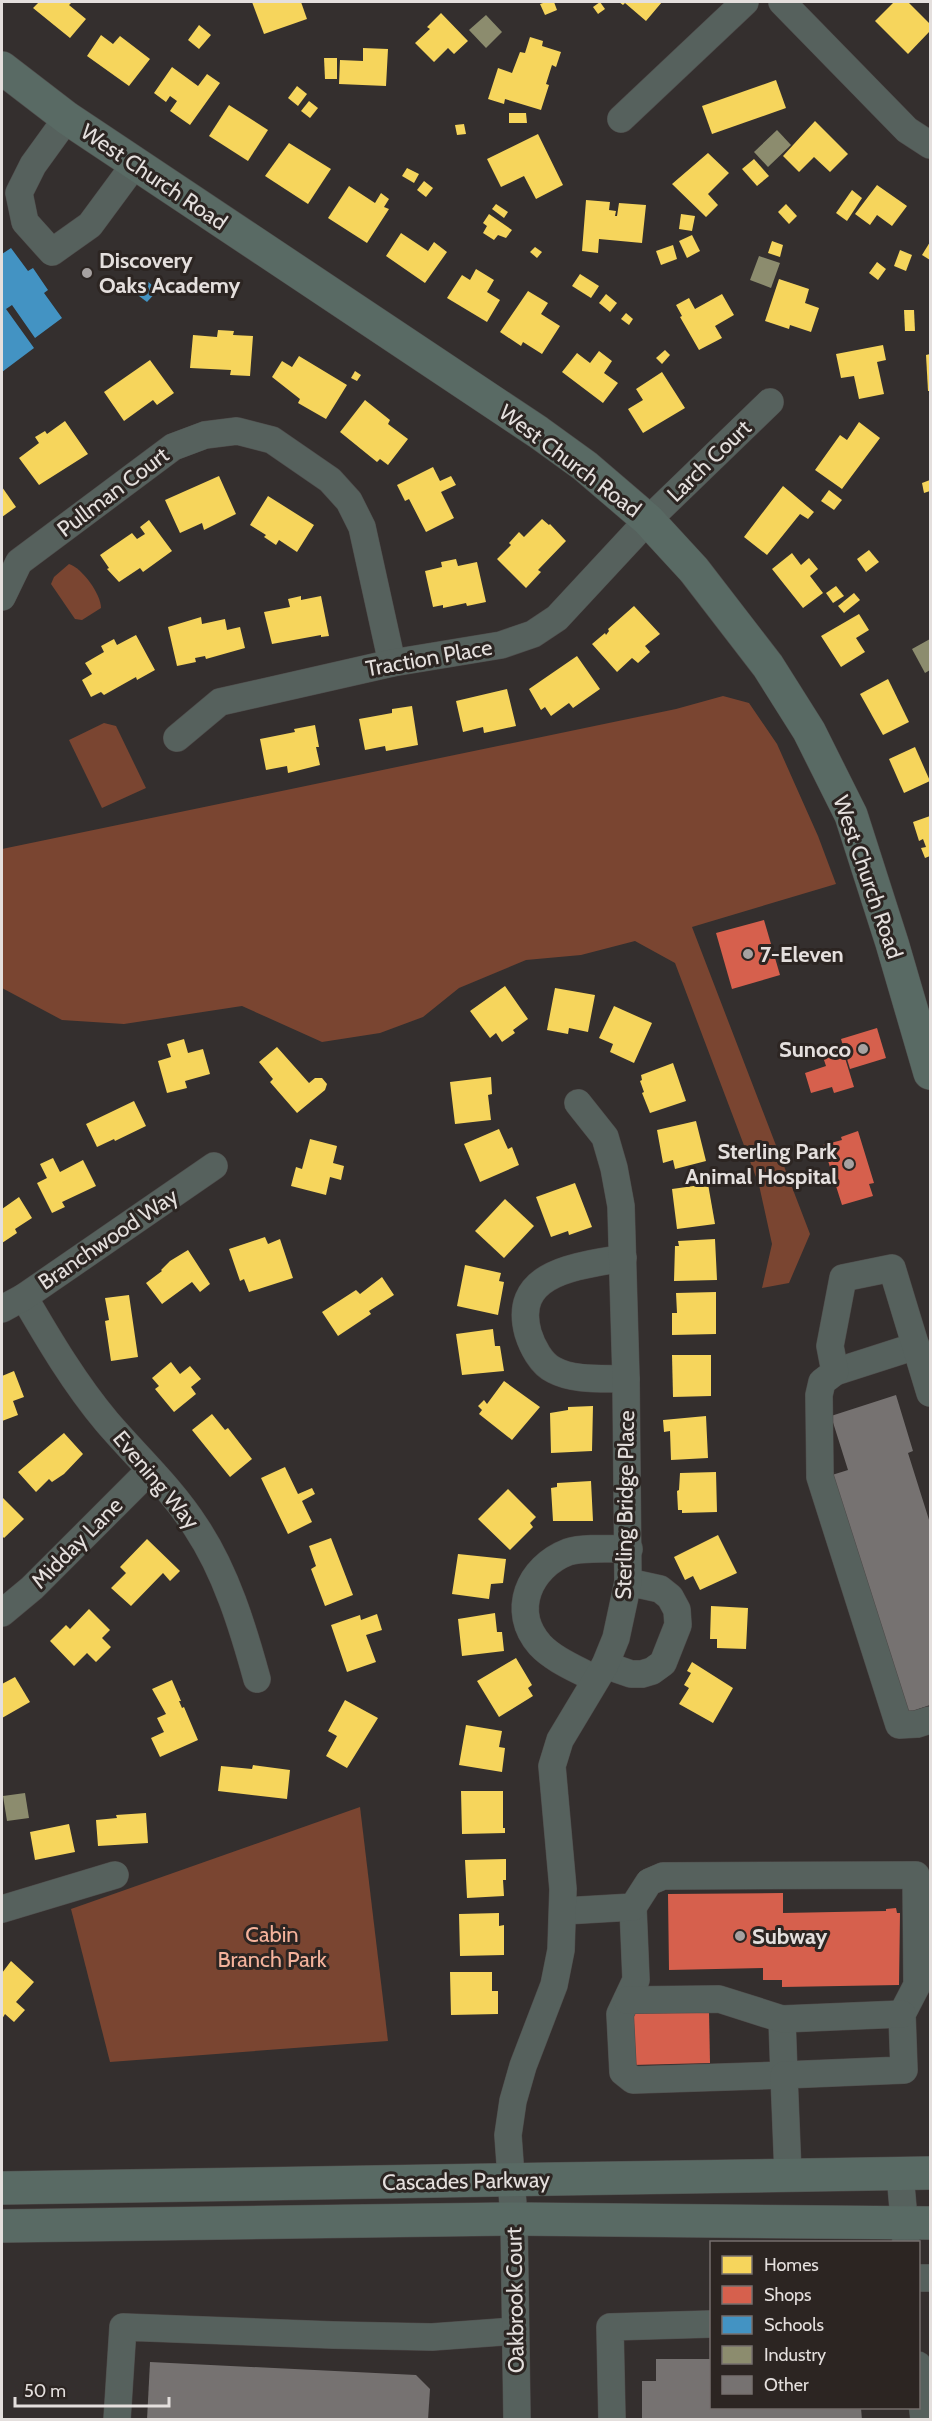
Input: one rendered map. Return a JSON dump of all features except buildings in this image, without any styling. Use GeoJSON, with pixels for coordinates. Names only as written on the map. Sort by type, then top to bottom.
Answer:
{"type":"FeatureCollection","features":[{"type":"Feature","properties":{"kind":"main road","name":"West Church Road"},"geometry":{"type":"LineString","coordinates":[[2,68],[67,118],[538,432],[585,466],[648,520],[694,570],[768,666],[809,731],[851,815],[930,1073]]}},
{"type":"Feature","properties":{"kind":"main road","name":"Cascades Parkway"},"geometry":{"type":"LineString","coordinates":[[2,2188],[915,2173]]}},
{"type":"Feature","properties":{"kind":"main road","name":"Cascades Parkway"},"geometry":{"type":"LineString","coordinates":[[2,2226],[514,2219],[914,2230]]}},
{"type":"Feature","properties":{"kind":"street"},"geometry":{"type":"LineString","coordinates":[[621,119],[745,2]]}},
{"type":"Feature","properties":{"kind":"street"},"geometry":{"type":"LineString","coordinates":[[782,2],[907,130],[930,145]]}},
{"type":"Feature","properties":{"kind":"street"},"geometry":{"type":"LineString","coordinates":[[67,118],[33,165],[19,193],[25,222],[52,252],[90,225],[135,164]]}},
{"type":"Feature","properties":{"kind":"street","name":"Larch Court"},"geometry":{"type":"LineString","coordinates":[[648,520],[770,402]]}},
{"type":"Feature","properties":{"kind":"street","name":"Pullman Court"},"geometry":{"type":"LineString","coordinates":[[2,597],[19,562],[173,447],[205,435],[237,432],[272,440],[330,480],[349,501],[362,527],[392,663]]}},
{"type":"Feature","properties":{"kind":"street","name":"Traction Place"},"geometry":{"type":"LineString","coordinates":[[177,738],[220,702],[392,663],[501,645],[533,634],[557,618],[648,520]]}},
{"type":"Feature","properties":{"kind":"street","name":"Sterling Bridge Place"},"geometry":{"type":"LineString","coordinates":[[512,2180],[508,2135],[513,2101],[523,2066],[554,1985],[561,1950],[564,1911],[552,1766],[560,1740],[600,1672],[616,1638],[628,1582],[621,1206],[605,1137],[578,1103]]}},
{"type":"Feature","properties":{"kind":"street","name":"Branchwood Way"},"geometry":{"type":"LineString","coordinates":[[13,1303],[214,1166]]}},
{"type":"Feature","properties":{"kind":"street"},"geometry":{"type":"LineString","coordinates":[[622,1258],[574,1266],[544,1281],[533,1290],[526,1306],[525,1322],[534,1348],[551,1370],[566,1375],[626,1379]]}},
{"type":"Feature","properties":{"kind":"street"},"geometry":{"type":"LineString","coordinates":[[835,1372],[830,1346],[843,1278],[892,1268],[930,1393]]}},
{"type":"Feature","properties":{"kind":"street","name":"Evening Way"},"geometry":{"type":"LineString","coordinates":[[13,1303],[106,1421],[174,1497],[197,1527],[216,1562],[245,1637],[257,1679]]}},
{"type":"Feature","properties":{"kind":"street"},"geometry":{"type":"LineString","coordinates":[[916,1346],[835,1372],[822,1382],[819,1395],[820,1478],[899,1725],[917,1724],[930,1719]]}},
{"type":"Feature","properties":{"kind":"street","name":"Midday Lane"},"geometry":{"type":"LineString","coordinates":[[2,1613],[32,1588],[150,1470]]}},
{"type":"Feature","properties":{"kind":"street"},"geometry":{"type":"LineString","coordinates":[[628,1582],[660,1589],[670,1598],[677,1610],[678,1625],[663,1664],[652,1671],[642,1674],[600,1672],[555,1658],[541,1646],[529,1629],[526,1594],[532,1580],[541,1569],[571,1551],[629,1549]]}},
{"type":"Feature","properties":{"kind":"street"},"geometry":{"type":"LineString","coordinates":[[2,1909],[115,1875]]}},
{"type":"Feature","properties":{"kind":"street"},"geometry":{"type":"LineString","coordinates":[[916,1875],[917,1985],[902,2014],[904,2070],[633,2080],[623,2072],[620,2014],[627,2000],[636,1980],[633,1907],[649,1882],[663,1876],[916,1875]]}},
{"type":"Feature","properties":{"kind":"street"},"geometry":{"type":"LineString","coordinates":[[564,1911],[633,1907]]}},
{"type":"Feature","properties":{"kind":"street"},"geometry":{"type":"LineString","coordinates":[[627,2000],[719,1999],[782,2019],[902,2014]]}},
{"type":"Feature","properties":{"kind":"street"},"geometry":{"type":"LineString","coordinates":[[782,2019],[788,2175]]}},
{"type":"Feature","properties":{"kind":"street"},"geometry":{"type":"LineString","coordinates":[[914,2230],[915,2173]]}},
{"type":"Feature","properties":{"kind":"street","name":"Oakbrook Court"},"geometry":{"type":"LineString","coordinates":[[512,2180],[517,2420]]}},
{"type":"Feature","properties":{"kind":"street"},"geometry":{"type":"LineString","coordinates":[[612,2420],[610,2327],[710,2324]]}},
{"type":"Feature","properties":{"kind":"street"},"geometry":{"type":"LineString","coordinates":[[117,2420],[123,2327],[432,2337],[515,2331]]}},
{"type":"Feature","properties":{"kind":"street"},"geometry":{"type":"LineString","coordinates":[[920,2383],[924,2420]]}},
{"type":"Feature","properties":{"kind":"green space"},"geometry":{"type":"Polygon","coordinates":[[[69,564],[85,576],[100,602],[101,608],[82,620],[75,619],[51,584],[54,577],[69,564]]]}},
{"type":"Feature","properties":{"kind":"green space"},"geometry":{"type":"Polygon","coordinates":[[[723,696],[749,703],[777,744],[818,836],[836,884],[692,927],[810,1234],[789,1283],[762,1288],[772,1244],[759,1185],[675,963],[635,941],[581,955],[526,960],[459,988],[423,1017],[380,1033],[322,1042],[242,1006],[124,1024],[62,1020],[2,988],[2,849],[676,709],[723,696]]]}},
{"type":"Feature","properties":{"kind":"green space"},"geometry":{"type":"Polygon","coordinates":[[[104,723],[116,726],[146,788],[102,808],[69,740],[104,723]]]}},
{"type":"Feature","properties":{"kind":"green space","name":"Cabin Branch Park"},"geometry":{"type":"Polygon","coordinates":[[[360,1807],[388,2041],[110,2062],[71,1909],[360,1807]]]}},
{"type":"Feature","properties":{"kind":"place","name":"Discovery Oaks Academy"},"geometry":{"type":"Point","coordinates":[87,273]}},
{"type":"Feature","properties":{"kind":"place","name":"7-Eleven"},"geometry":{"type":"Point","coordinates":[748,954]}},
{"type":"Feature","properties":{"kind":"place","name":"Sunoco"},"geometry":{"type":"Point","coordinates":[863,1049]}},
{"type":"Feature","properties":{"kind":"place","name":"Sterling Park Animal Hospital"},"geometry":{"type":"Point","coordinates":[849,1164]}},
{"type":"Feature","properties":{"kind":"place","name":"Subway"},"geometry":{"type":"Point","coordinates":[740,1936]}}]}
